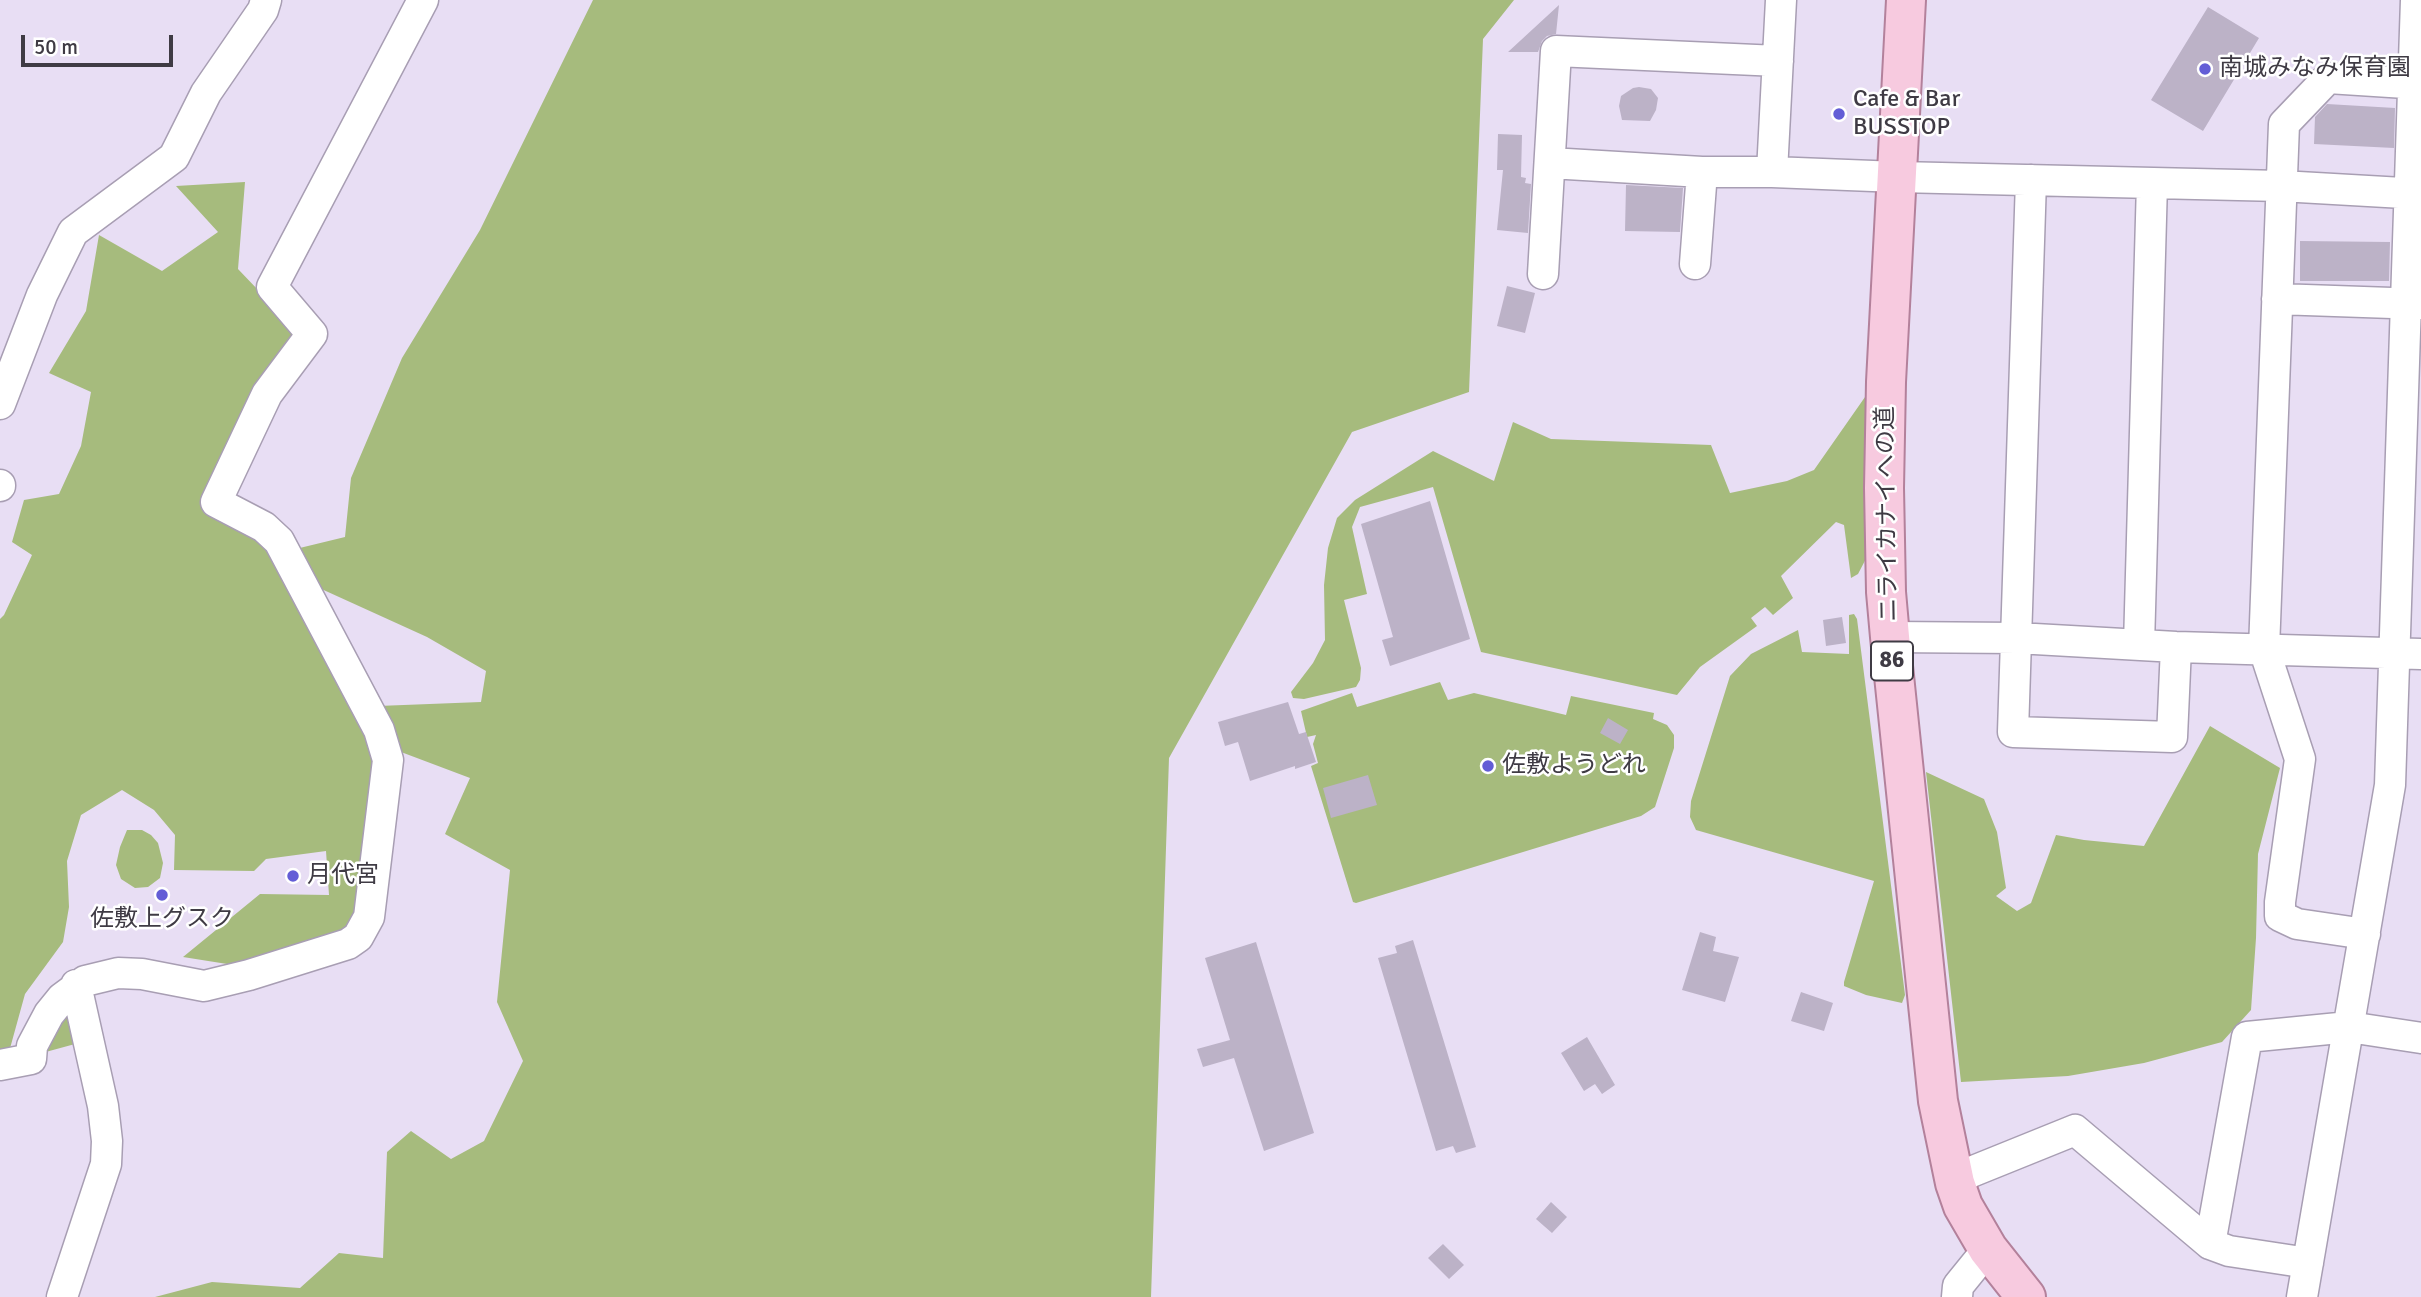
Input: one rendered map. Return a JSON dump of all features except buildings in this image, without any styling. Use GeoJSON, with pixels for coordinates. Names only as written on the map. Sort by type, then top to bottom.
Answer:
{"type":"FeatureCollection","features":[{"type":"Feature","properties":{"kind":"main road","name":"ニライカナイへの道"},"geometry":{"type":"LineString","coordinates":[[1906,0],[1886,382],[1884,488],[1886,592],[1890,637],[1938,1101],[1955,1183],[1963,1206],[1988,1250],[2026,1297]]}},
{"type":"Feature","properties":{"kind":"street"},"geometry":{"type":"LineString","coordinates":[[0,404],[42,295],[73,232],[174,157],[206,93],[263,10],[266,0]]}},
{"type":"Feature","properties":{"kind":"street"},"geometry":{"type":"LineString","coordinates":[[0,1065],[31,1059],[32,1046],[49,1014],[76,985],[96,977],[118,973],[142,974],[204,986],[348,944],[358,937],[369,917],[388,760],[379,730],[279,541],[264,527],[216,502],[267,394],[312,334],[272,287],[423,0]]}},
{"type":"Feature","properties":{"kind":"street"},"geometry":{"type":"LineString","coordinates":[[1772,172],[1782,0]]}},
{"type":"Feature","properties":{"kind":"street"},"geometry":{"type":"LineString","coordinates":[[2302,1297],[2390,785],[2407,653],[2417,83],[2416,0]]}},
{"type":"Feature","properties":{"kind":"street"},"geometry":{"type":"LineString","coordinates":[[1544,274],[1556,51],[1778,61]]}},
{"type":"Feature","properties":{"kind":"street"},"geometry":{"type":"LineString","coordinates":[[2365,934],[2297,924],[2280,916],[2300,759],[2264,649],[2284,124],[2328,78],[2417,83]]}},
{"type":"Feature","properties":{"kind":"street"},"geometry":{"type":"LineString","coordinates":[[1550,163],[1702,172],[2281,186],[2415,194]]}},
{"type":"Feature","properties":{"kind":"street"},"geometry":{"type":"LineString","coordinates":[[1695,264],[1702,172]]}},
{"type":"Feature","properties":{"kind":"street"},"geometry":{"type":"LineString","coordinates":[[2031,180],[2013,732],[2172,737],[2176,647]]}},
{"type":"Feature","properties":{"kind":"street"},"geometry":{"type":"LineString","coordinates":[[2139,645],[2152,183]]}},
{"type":"Feature","properties":{"kind":"street"},"geometry":{"type":"LineString","coordinates":[[2277,299],[2413,304]]}},
{"type":"Feature","properties":{"kind":"street"},"geometry":{"type":"LineString","coordinates":[[1890,637],[2017,638],[2176,647],[2407,653]]}},
{"type":"Feature","properties":{"kind":"street"},"geometry":{"type":"LineString","coordinates":[[62,1297],[106,1164],[107,1141],[103,1106],[76,985]]}},
{"type":"Feature","properties":{"kind":"street"},"geometry":{"type":"LineString","coordinates":[[2210,1244],[2247,1037],[2349,1027],[2421,1038]]}},
{"type":"Feature","properties":{"kind":"street"},"geometry":{"type":"LineString","coordinates":[[1955,1183],[1972,1172],[2075,1130],[2210,1244],[2229,1251],[2308,1263]]}},
{"type":"Feature","properties":{"kind":"street"},"geometry":{"type":"LineString","coordinates":[[1957,1297],[1958,1286],[1988,1250]]}},
{"type":"Feature","properties":{"kind":"green space"},"geometry":{"type":"Polygon","coordinates":[[[593,0],[1514,0],[1483,39],[1469,392],[1352,432],[1169,758],[1151,1297],[155,1297],[212,1282],[300,1288],[339,1253],[383,1258],[387,1152],[411,1131],[451,1159],[484,1141],[523,1061],[497,1002],[510,870],[445,834],[470,778],[401,752],[378,706],[481,702],[486,671],[427,637],[317,587],[375,752],[359,921],[331,940],[246,967],[183,957],[260,894],[329,895],[326,851],[266,859],[254,871],[174,870],[175,835],[154,810],[122,790],[81,815],[67,861],[69,907],[63,942],[25,994],[9,1052],[0,1050],[0,619],[32,555],[12,542],[24,500],[59,494],[81,446],[91,392],[49,373],[86,311],[99,235],[162,271],[218,232],[176,186],[245,182],[238,269],[301,335],[205,507],[261,536],[275,554],[345,537],[351,478],[402,358],[480,230],[593,0]]]}},
{"type":"Feature","properties":{"kind":"green space"},"geometry":{"type":"Polygon","coordinates":[[[1872,387],[1870,551],[1858,574],[1851,578],[1844,525],[1836,522],[1781,576],[1793,598],[1773,615],[1765,607],[1751,618],[1757,626],[1700,667],[1677,695],[1481,652],[1433,487],[1360,507],[1352,527],[1367,594],[1344,600],[1361,668],[1360,680],[1356,687],[1304,699],[1293,698],[1291,692],[1313,663],[1325,640],[1324,585],[1328,548],[1337,518],[1355,500],[1433,451],[1494,481],[1513,422],[1551,439],[1711,445],[1730,493],[1787,481],[1814,470],[1872,387]]]}},
{"type":"Feature","properties":{"kind":"green space"},"geometry":{"type":"Polygon","coordinates":[[[1854,614],[1857,619],[1905,995],[1902,1003],[1866,995],[1844,986],[1874,881],[1696,830],[1690,817],[1691,801],[1730,676],[1751,654],[1798,630],[1802,652],[1849,654],[1849,615],[1854,614]]]}},
{"type":"Feature","properties":{"kind":"green space"},"geometry":{"type":"Polygon","coordinates":[[[1440,682],[1448,700],[1474,693],[1566,715],[1571,696],[1654,713],[1653,719],[1667,725],[1674,735],[1674,748],[1655,807],[1641,816],[1353,902],[1311,766],[1318,763],[1313,744],[1316,735],[1307,737],[1301,711],[1352,693],[1357,707],[1440,682]]]}},
{"type":"Feature","properties":{"kind":"green space"},"geometry":{"type":"Polygon","coordinates":[[[2210,726],[2280,768],[2258,854],[2251,1010],[2222,1042],[2144,1063],[2068,1076],[1961,1082],[1926,772],[1984,799],[1997,832],[2006,888],[1996,896],[2017,911],[2031,903],[2056,835],[2144,846],[2210,726]]]}},
{"type":"Feature","properties":{"kind":"green space"},"geometry":{"type":"Polygon","coordinates":[[[127,830],[142,830],[158,843],[163,863],[160,878],[148,887],[135,888],[121,879],[116,865],[127,830]]]}},
{"type":"Feature","properties":{"kind":"green space"},"geometry":{"type":"Polygon","coordinates":[[[70,1003],[75,1044],[42,1053],[70,1003]]]}},
{"type":"Feature","properties":{"kind":"place","name":"南城みなみ保育園"},"geometry":{"type":"Point","coordinates":[2205,69]}},
{"type":"Feature","properties":{"kind":"place","name":"Cafe & Bar BUSSTOP"},"geometry":{"type":"Point","coordinates":[1839,114]}},
{"type":"Feature","properties":{"kind":"place","name":"佐敷ようどれ"},"geometry":{"type":"Point","coordinates":[1488,766]}},
{"type":"Feature","properties":{"kind":"place","name":"月代宮"},"geometry":{"type":"Point","coordinates":[293,876]}},
{"type":"Feature","properties":{"kind":"place","name":"佐敷上グスク"},"geometry":{"type":"Point","coordinates":[162,895]}}]}
